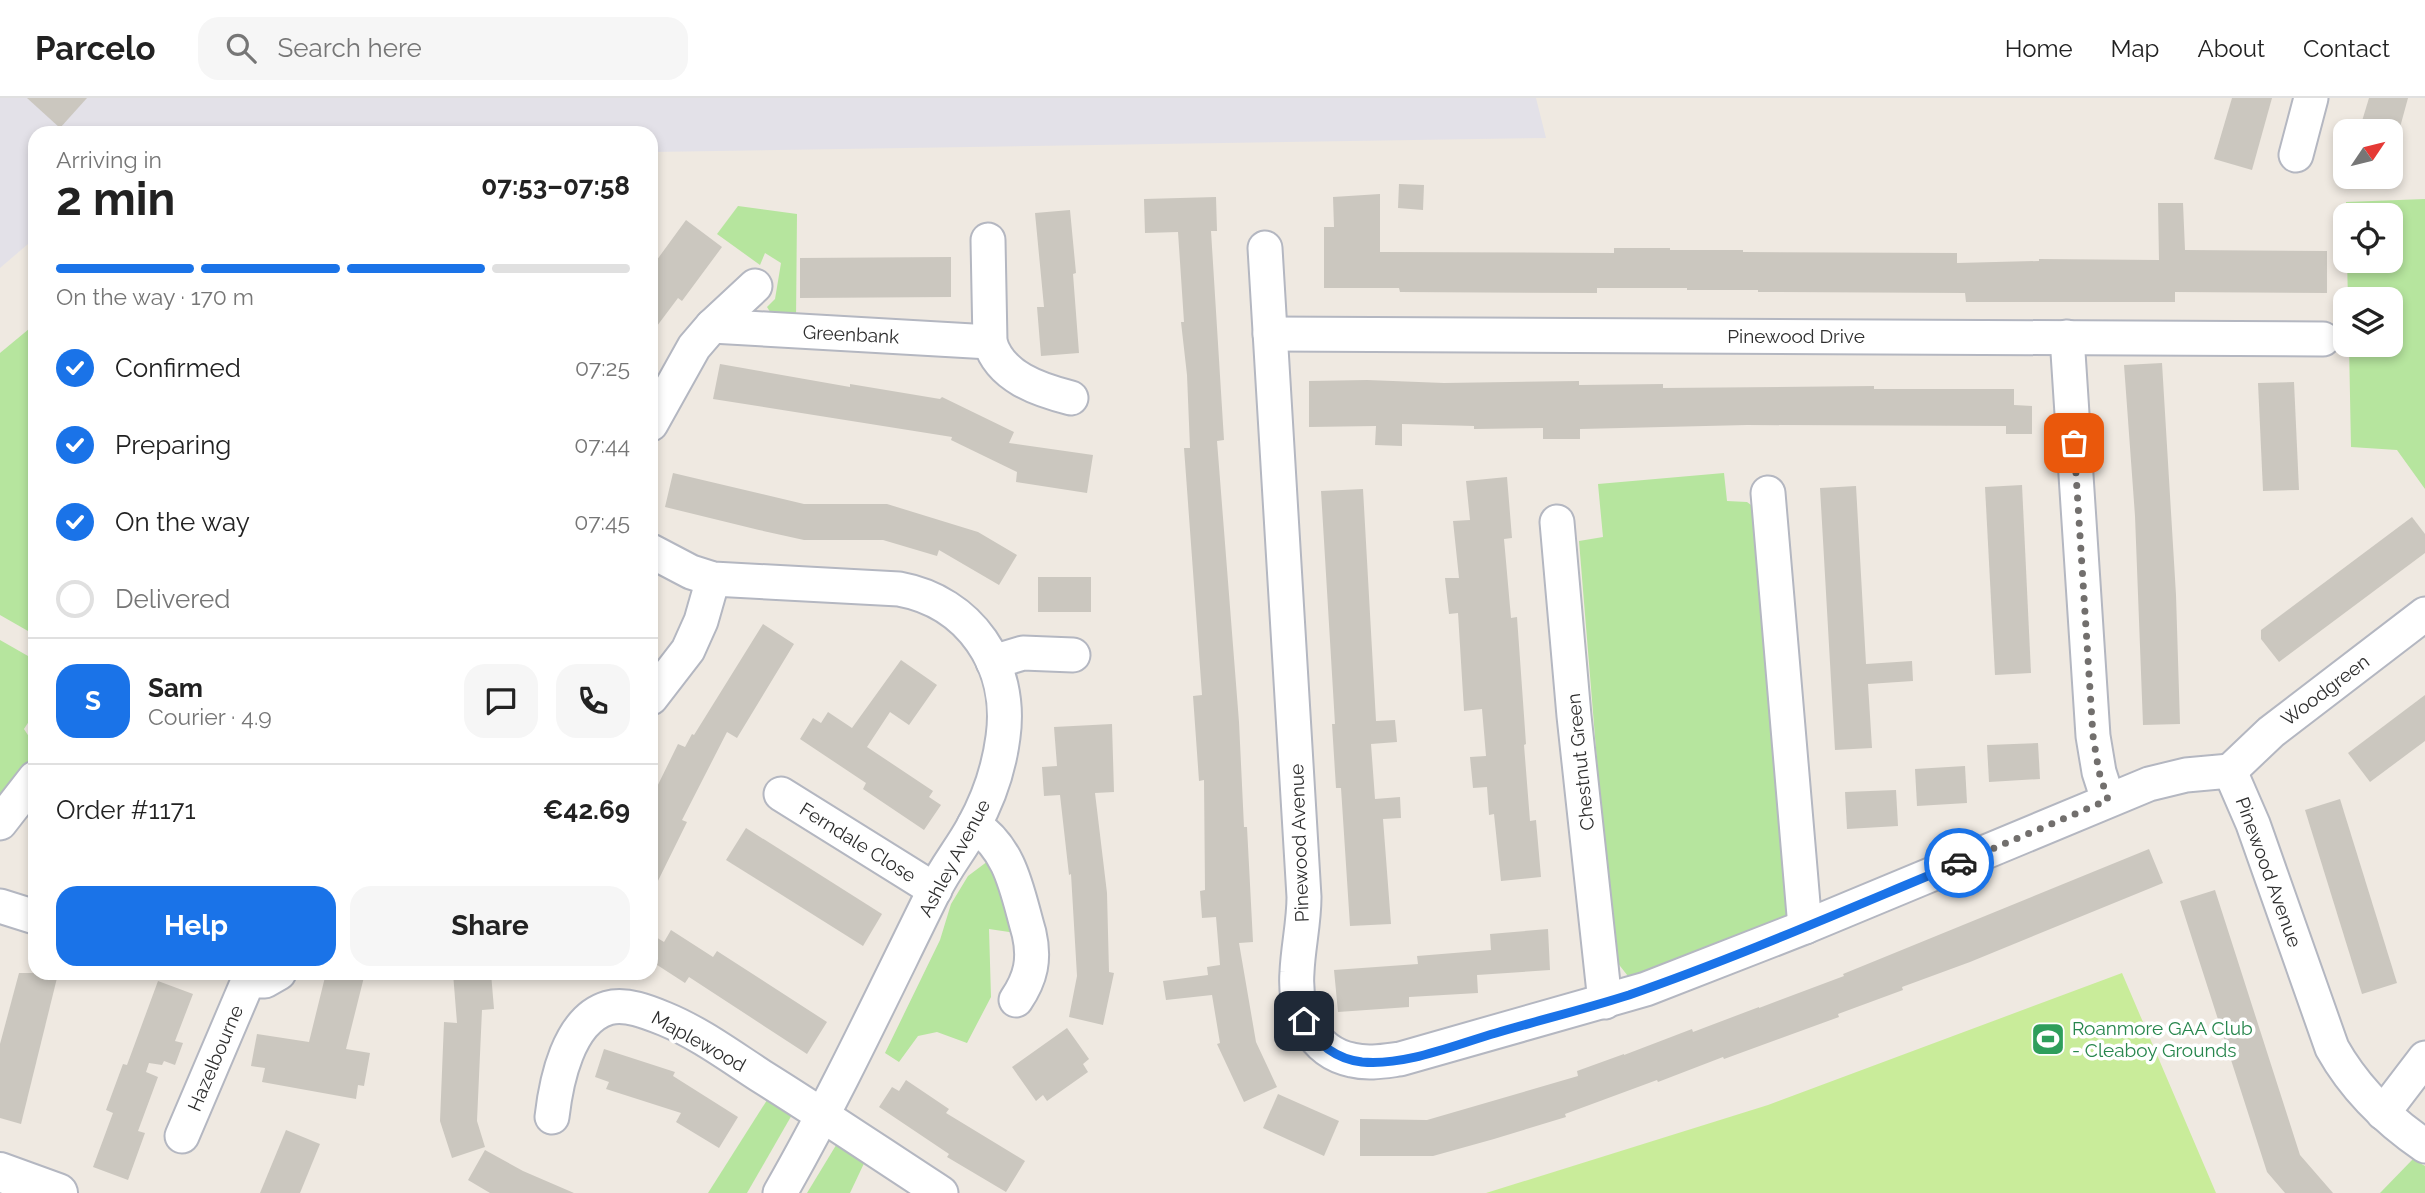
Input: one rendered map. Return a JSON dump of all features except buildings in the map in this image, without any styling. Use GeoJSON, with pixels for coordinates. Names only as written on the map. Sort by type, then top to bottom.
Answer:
{"type":"FeatureCollection","features":[{"type":"Feature","properties":{"kind":"street"},"geometry":{"type":"LineString","coordinates":[[2296,155],[2311,98]]}},
{"type":"Feature","properties":{"kind":"street"},"geometry":{"type":"LineString","coordinates":[[988,240],[990,342],[997,358],[1022,380],[1071,398]]}},
{"type":"Feature","properties":{"kind":"street","name":"Pinewood Avenue"},"geometry":{"type":"LineString","coordinates":[[1265,248],[1304,897],[1297,974],[1298,996],[1304,1021],[1321,1044],[1340,1056],[1364,1062],[1379,1062],[1422,1054],[1605,1002],[1646,989],[1805,927],[2108,800],[2170,778],[2230,771],[2253,824],[2332,1048],[2352,1080],[2383,1113],[2425,1146]]}},
{"type":"Feature","properties":{"kind":"street"},"geometry":{"type":"LineString","coordinates":[[658,411],[685,360],[712,326],[755,286]]}},
{"type":"Feature","properties":{"kind":"street","name":"Greenbank"},"geometry":{"type":"LineString","coordinates":[[712,326],[990,342]]}},
{"type":"Feature","properties":{"kind":"street","name":"Pinewood Drive"},"geometry":{"type":"LineString","coordinates":[[1270,334],[2323,339]]}},
{"type":"Feature","properties":{"kind":"street"},"geometry":{"type":"LineString","coordinates":[[2067,337],[2093,736],[2099,772],[2108,800]]}},
{"type":"Feature","properties":{"kind":"street"},"geometry":{"type":"LineString","coordinates":[[1768,493],[1805,927]]}},
{"type":"Feature","properties":{"kind":"street","name":"Chestnut Green"},"geometry":{"type":"LineString","coordinates":[[1557,522],[1574,716],[1605,1002]]}},
{"type":"Feature","properties":{"kind":"street","name":"Ashley Avenue"},"geometry":{"type":"LineString","coordinates":[[658,555],[691,572],[713,579],[899,589],[935,599],[965,620],[976,633],[993,662],[1005,703],[1004,735],[995,772],[974,825],[935,890],[907,950],[779,1193]]}},
{"type":"Feature","properties":{"kind":"street"},"geometry":{"type":"LineString","coordinates":[[658,689],[688,650],[701,621],[713,579]]}},
{"type":"Feature","properties":{"kind":"street","name":"Woodgreen"},"geometry":{"type":"LineString","coordinates":[[2230,771],[2271,732],[2425,614]]}},
{"type":"Feature","properties":{"kind":"street"},"geometry":{"type":"LineString","coordinates":[[993,662],[1023,653],[1073,655]]}},
{"type":"Feature","properties":{"kind":"street"},"geometry":{"type":"LineString","coordinates":[[0,823],[28,787]]}},
{"type":"Feature","properties":{"kind":"street","name":"Ferndale Close"},"geometry":{"type":"LineString","coordinates":[[781,794],[935,890]]}},
{"type":"Feature","properties":{"kind":"street"},"geometry":{"type":"LineString","coordinates":[[974,825],[992,838],[1006,858],[1030,933],[1032,967],[1016,1000]]}},
{"type":"Feature","properties":{"kind":"street"},"geometry":{"type":"LineString","coordinates":[[0,906],[28,915]]}},
{"type":"Feature","properties":{"kind":"street","name":"Hazelbourne"},"geometry":{"type":"LineString","coordinates":[[182,1136],[248,980]]}},
{"type":"Feature","properties":{"kind":"street","name":"Maplewood"},"geometry":{"type":"LineString","coordinates":[[552,1117],[557,1078],[572,1043],[588,1021],[608,1008],[645,1011],[713,1045],[941,1193]]}},
{"type":"Feature","properties":{"kind":"street"},"geometry":{"type":"LineString","coordinates":[[2383,1113],[2425,1058]]}},
{"type":"Feature","properties":{"kind":"street"},"geometry":{"type":"LineString","coordinates":[[0,1172],[58,1193]]}},
{"type":"Feature","properties":{"kind":"shaded area"},"geometry":{"type":"Polygon","coordinates":[[[0,98],[1536,98],[1546,138],[658,152],[658,126],[28,126],[28,244],[0,268],[0,98]]]}},
{"type":"Feature","properties":{"kind":"green space"},"geometry":{"type":"Polygon","coordinates":[[[2425,199],[2425,489],[2397,450],[2351,447],[2349,357],[2403,357],[2403,287],[2348,287],[2347,273],[2403,273],[2403,203],[2346,202],[2425,199]]]}},
{"type":"Feature","properties":{"kind":"green space"},"geometry":{"type":"Polygon","coordinates":[[[738,206],[797,214],[796,321],[774,318],[767,307],[775,299],[781,263],[765,253],[760,265],[717,234],[738,206]]]}},
{"type":"Feature","properties":{"kind":"green space"},"geometry":{"type":"Polygon","coordinates":[[[28,330],[28,631],[0,615],[0,353],[28,330]]]}},
{"type":"Feature","properties":{"kind":"green space"},"geometry":{"type":"Polygon","coordinates":[[[1724,473],[1727,501],[1747,502],[1762,513],[1790,918],[1631,980],[1613,957],[1579,541],[1603,537],[1598,484],[1724,473]]]}},
{"type":"Feature","properties":{"kind":"green space"},"geometry":{"type":"Polygon","coordinates":[[[0,640],[28,656],[28,723],[24,729],[28,735],[28,765],[0,802],[0,640]]]}},
{"type":"Feature","properties":{"kind":"green space"},"geometry":{"type":"Polygon","coordinates":[[[992,858],[1016,933],[989,929],[991,997],[967,1043],[937,1032],[918,1036],[899,1062],[885,1053],[940,940],[951,904],[968,876],[992,858]]]}},
{"type":"Feature","properties":{"kind":"green space","name":"Roanmore GAA Club - Cleaboy Grounds"},"geometry":{"type":"Polygon","coordinates":[[[2122,973],[2216,1193],[1486,1193],[1768,1105],[2122,973]]]}},
{"type":"Feature","properties":{"kind":"green space"},"geometry":{"type":"Polygon","coordinates":[[[769,1097],[793,1113],[747,1193],[708,1193],[769,1097]]]}},
{"type":"Feature","properties":{"kind":"green space"},"geometry":{"type":"Polygon","coordinates":[[[838,1142],[867,1157],[850,1193],[807,1193],[838,1142]]]}},
{"type":"Feature","properties":{"kind":"green space"},"geometry":{"type":"Polygon","coordinates":[[[2413,1159],[2425,1166],[2425,1193],[2380,1193],[2413,1159]]]}},
{"type":"Feature","properties":{"kind":"way so far"},"geometry":{"type":"LineString","coordinates":[[1959,863],[2108,800],[2102,785],[2093,736],[2074,443]]}},
{"type":"Feature","properties":{"kind":"place","name":"Roanmore GAA Club - Cleaboy Grounds"},"geometry":{"type":"Point","coordinates":[2048,1039]}},
{"type":"Feature","properties":{"kind":"route"},"geometry":{"type":"LineString","coordinates":[[1304,1021],[1321,1044],[1351,1060],[1379,1062],[1422,1054],[1646,989],[1959,863]]}}]}
